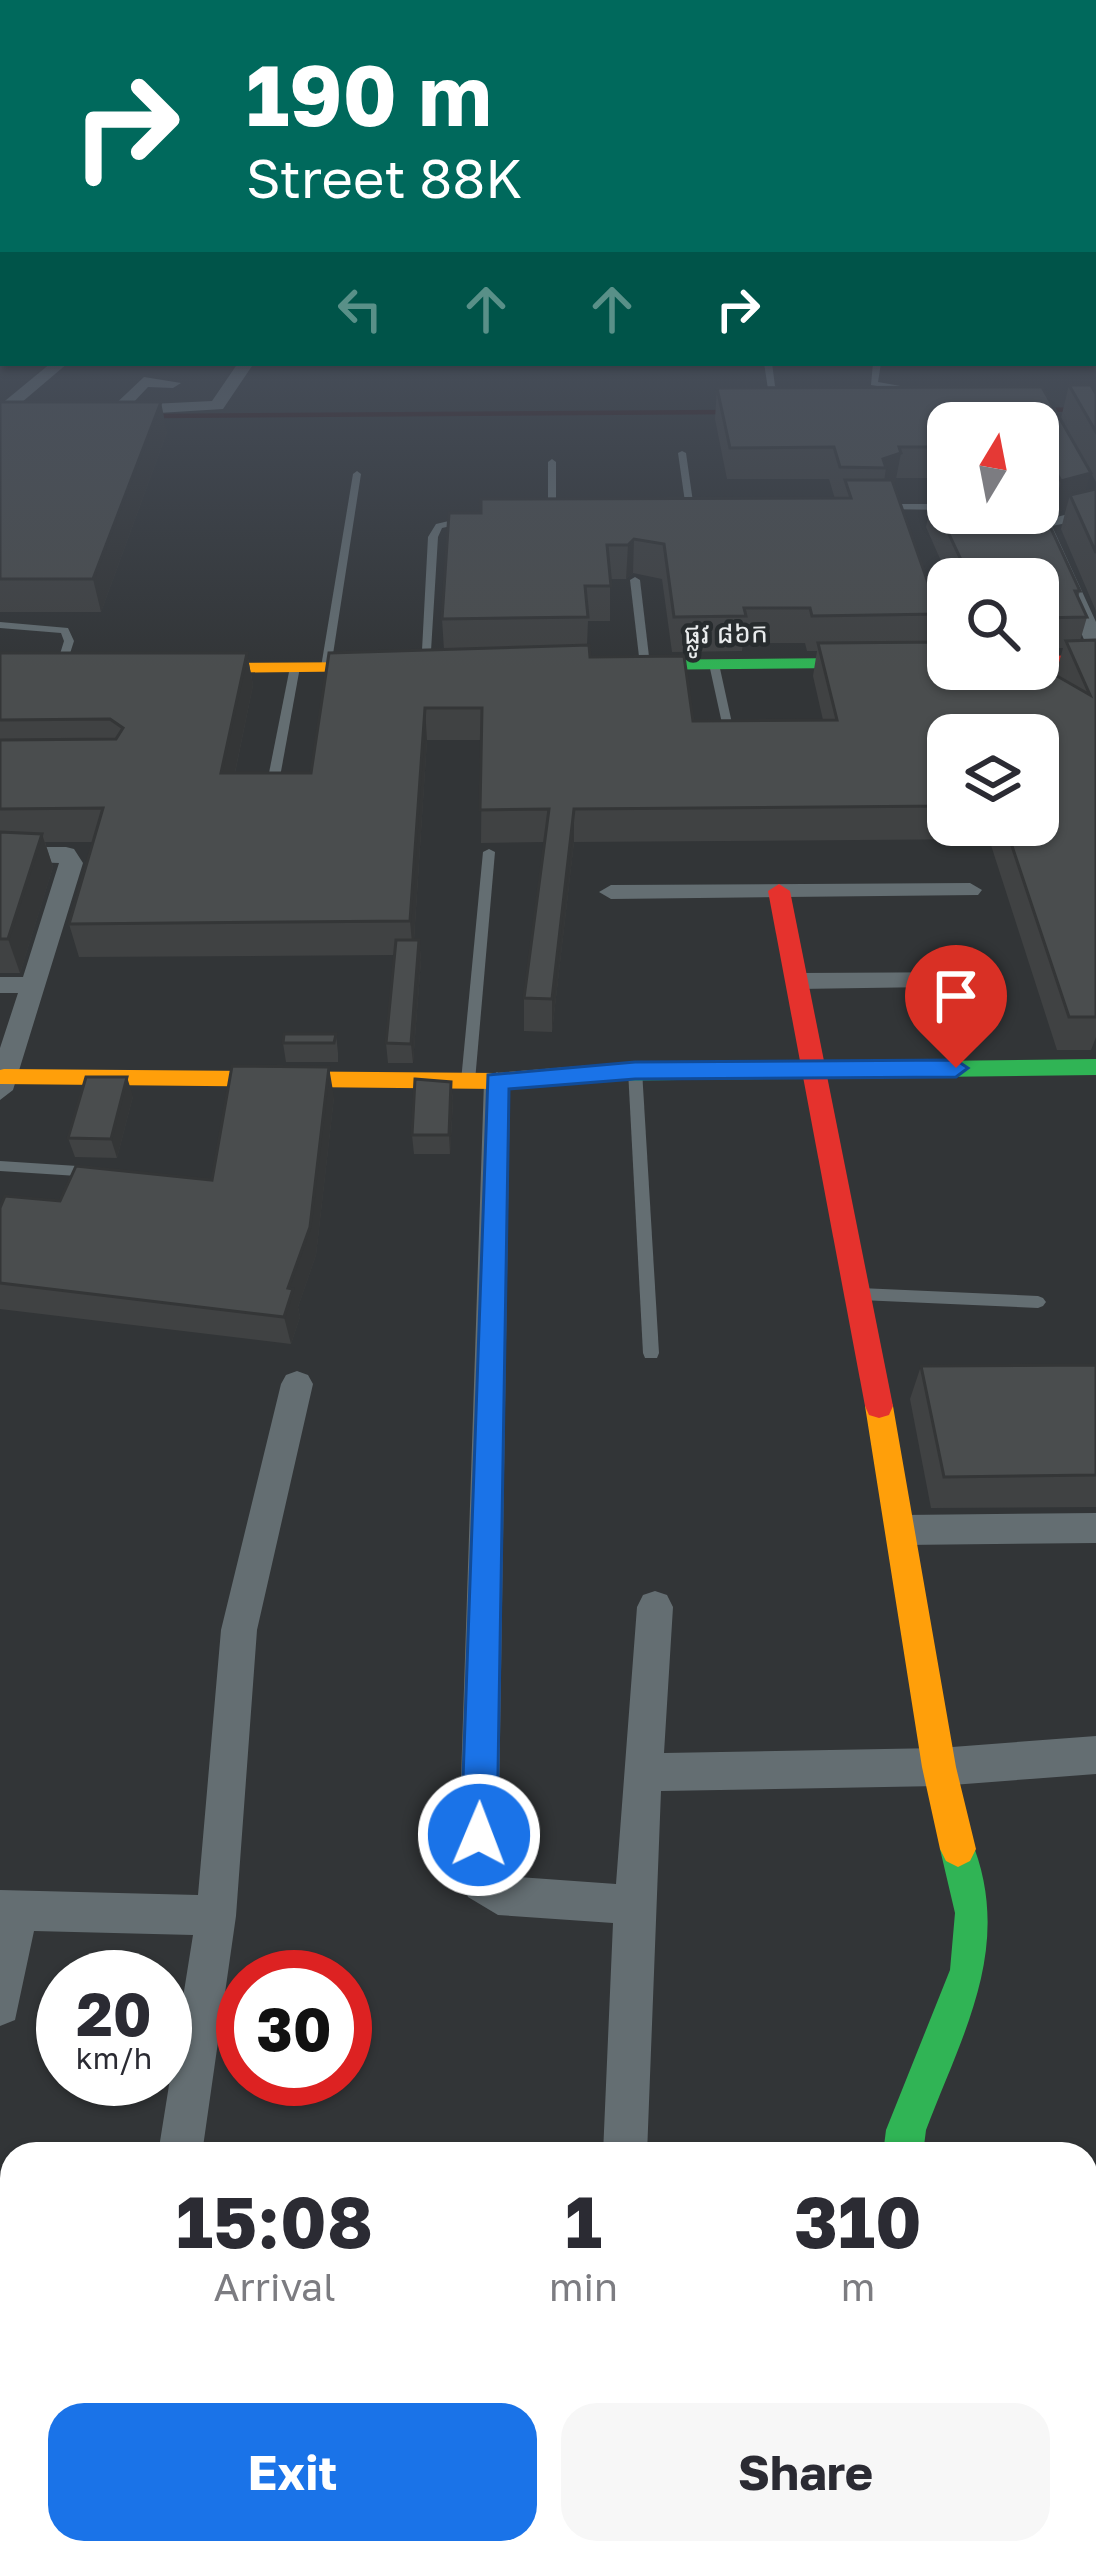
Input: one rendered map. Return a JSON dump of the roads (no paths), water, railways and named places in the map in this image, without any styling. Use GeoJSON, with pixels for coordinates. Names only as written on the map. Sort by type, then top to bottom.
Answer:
{"type":"FeatureCollection","features":[{"type":"Feature","properties":{"kind":"street"},"geometry":{"type":"LineString","coordinates":[[1059,519],[1096,509],[1086,487]]}},
{"type":"Feature","properties":{"kind":"street"},"geometry":{"type":"LineString","coordinates":[[1047,534],[1096,644]]}},
{"type":"Feature","properties":{"kind":"street"},"geometry":{"type":"LineString","coordinates":[[1059,661],[1096,660]]}},
{"type":"Feature","properties":{"kind":"street","name":"ផ្លូវ ៨៦ក"},"geometry":{"type":"LineString","coordinates":[[601,665],[927,662]]}},
{"type":"Feature","properties":{"kind":"street"},"geometry":{"type":"LineString","coordinates":[[154,668],[436,666]]}},
{"type":"Feature","properties":{"kind":"street"},"geometry":{"type":"LineString","coordinates":[[0,854],[66,854],[71,863],[2,1084],[482,1081],[635,1070],[1096,1067]]}},
{"type":"Feature","properties":{"kind":"street"},"geometry":{"type":"LineString","coordinates":[[611,892],[970,890]]}},
{"type":"Feature","properties":{"kind":"street"},"geometry":{"type":"LineString","coordinates":[[778,891],[903,1530],[939,1767],[973,1913],[968,1970],[904,2142]]}},
{"type":"Feature","properties":{"kind":"street"},"geometry":{"type":"LineString","coordinates":[[798,981],[989,980]]}},
{"type":"Feature","properties":{"kind":"street"},"geometry":{"type":"LineString","coordinates":[[0,986],[31,985]]}},
{"type":"Feature","properties":{"kind":"street"},"geometry":{"type":"LineString","coordinates":[[482,1081],[478,1870],[482,1883],[498,1895],[634,1905]]}},
{"type":"Feature","properties":{"kind":"street"},"geometry":{"type":"LineString","coordinates":[[182,2142],[216,1916],[239,1630],[297,1384]]}},
{"type":"Feature","properties":{"kind":"street"},"geometry":{"type":"LineString","coordinates":[[903,1530],[1096,1528]]}},
{"type":"Feature","properties":{"kind":"street"},"geometry":{"type":"LineString","coordinates":[[625,2142],[634,1905],[655,1607]]}},
{"type":"Feature","properties":{"kind":"street"},"geometry":{"type":"LineString","coordinates":[[645,1772],[939,1767],[1096,1755]]}},
{"type":"Feature","properties":{"kind":"street"},"geometry":{"type":"LineString","coordinates":[[0,2005],[9,1910],[216,1916]]}},
{"type":"Feature","properties":{"kind":"lane"},"geometry":{"type":"LineString","coordinates":[[668,518],[685,517],[690,509],[682,453]]}},
{"type":"Feature","properties":{"kind":"lane"},"geometry":{"type":"LineString","coordinates":[[552,462],[552,521]]}},
{"type":"Feature","properties":{"kind":"lane"},"geometry":{"type":"LineString","coordinates":[[326,667],[357,474]]}},
{"type":"Feature","properties":{"kind":"lane"},"geometry":{"type":"LineString","coordinates":[[876,506],[927,507]]}},
{"type":"Feature","properties":{"kind":"lane"},"geometry":{"type":"LineString","coordinates":[[436,666],[433,537],[439,526],[482,520]]}},
{"type":"Feature","properties":{"kind":"lane"},"geometry":{"type":"LineString","coordinates":[[529,520],[575,520]]}},
{"type":"Feature","properties":{"kind":"lane"},"geometry":{"type":"LineString","coordinates":[[635,580],[645,665]]}},
{"type":"Feature","properties":{"kind":"lane"},"geometry":{"type":"LineString","coordinates":[[0,626],[65,630],[69,641],[61,669]]}},
{"type":"Feature","properties":{"kind":"lane"},"geometry":{"type":"LineString","coordinates":[[714,664],[732,742]]}},
{"type":"Feature","properties":{"kind":"lane"},"geometry":{"type":"LineString","coordinates":[[272,789],[295,667]]}},
{"type":"Feature","properties":{"kind":"lane"},"geometry":{"type":"LineString","coordinates":[[482,1081],[489,852]]}},
{"type":"Feature","properties":{"kind":"lane"},"geometry":{"type":"LineString","coordinates":[[635,1070],[651,1353]]}},
{"type":"Feature","properties":{"kind":"lane"},"geometry":{"type":"LineString","coordinates":[[0,1166],[115,1173]]}},
{"type":"Feature","properties":{"kind":"lane"},"geometry":{"type":"LineString","coordinates":[[857,1294],[1038,1302]]}}]}
